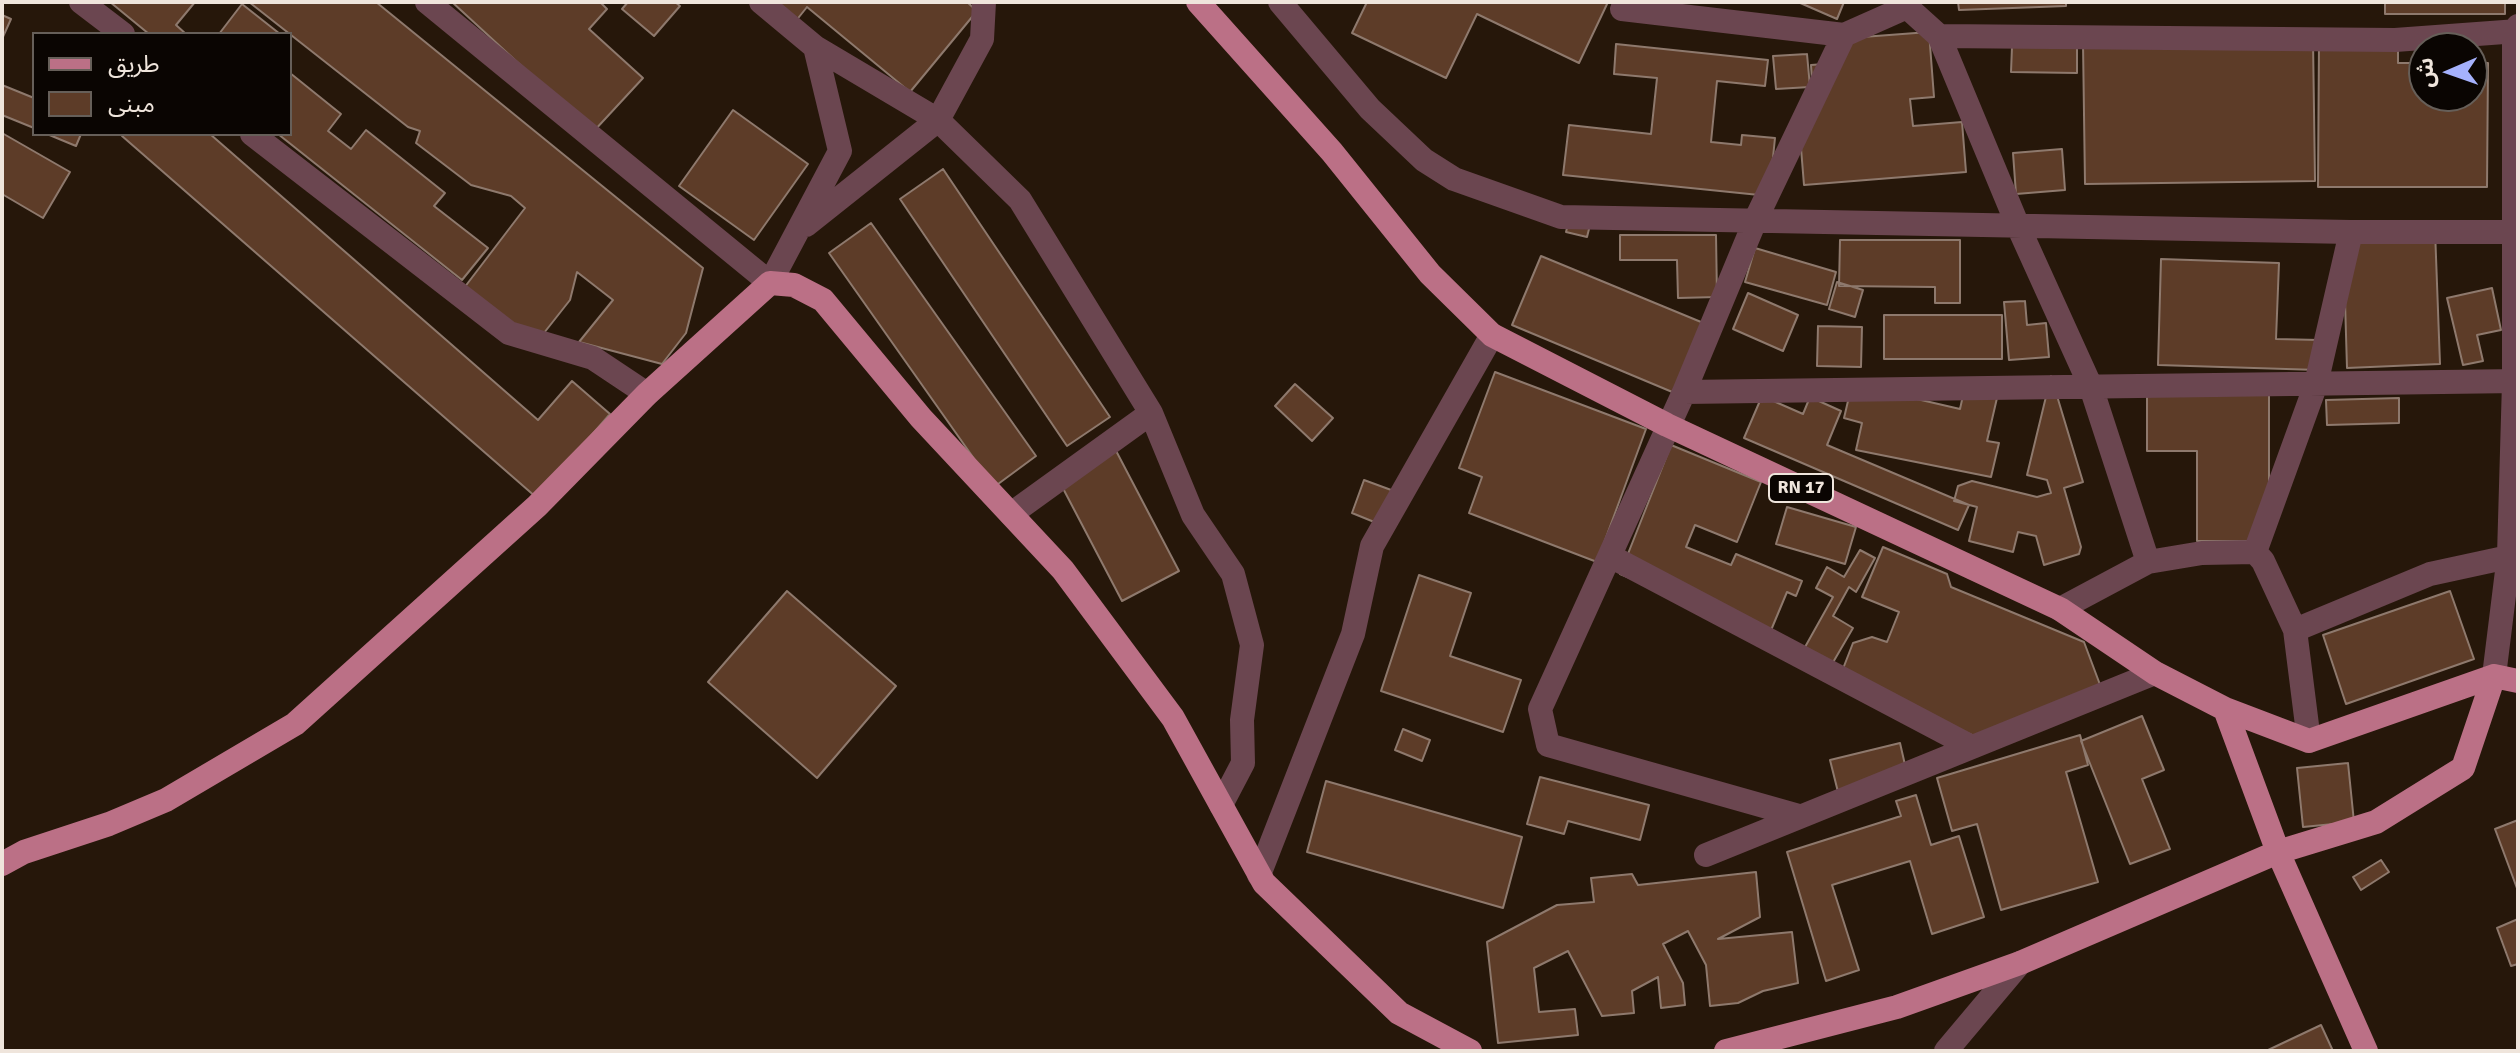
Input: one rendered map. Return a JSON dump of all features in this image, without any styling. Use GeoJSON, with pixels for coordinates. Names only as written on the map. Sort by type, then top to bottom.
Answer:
{"type":"FeatureCollection","features":[{"type":"Feature","properties":{"kind":"main road","name":"RN 17"},"geometry":{"type":"LineString","coordinates":[[1198,2],[1332,152],[1430,274],[1492,335],[1667,425],[2060,609],[2155,673],[2225,709],[2309,741]]}},
{"type":"Feature","properties":{"kind":"main road"},"geometry":{"type":"LineString","coordinates":[[2,864],[24,852],[109,824],[166,800],[295,724],[537,506],[647,394],[770,283],[794,285],[823,300],[921,418],[1063,570],[1173,718],[1259,875],[1399,1013],[1470,1051]]}},
{"type":"Feature","properties":{"kind":"main road"},"geometry":{"type":"LineString","coordinates":[[2309,741],[2506,679]]}},
{"type":"Feature","properties":{"kind":"main road"},"geometry":{"type":"LineString","coordinates":[[1726,1051],[1897,1007],[2020,963],[2278,852],[2376,822],[2463,768],[2506,679]]}},
{"type":"Feature","properties":{"kind":"main road"},"geometry":{"type":"LineString","coordinates":[[2225,709],[2278,852],[2366,1051]]}},
{"type":"Feature","properties":{"kind":"street"},"geometry":{"type":"LineString","coordinates":[[81,2],[120,32]]}},
{"type":"Feature","properties":{"kind":"street"},"geometry":{"type":"LineString","coordinates":[[427,2],[770,283],[840,151],[815,47]]}},
{"type":"Feature","properties":{"kind":"street"},"geometry":{"type":"LineString","coordinates":[[761,2],[815,47],[938,120],[1020,200],[1151,413],[1193,515],[1233,574],[1252,645],[1242,720],[1243,763],[1221,805]]}},
{"type":"Feature","properties":{"kind":"street"},"geometry":{"type":"LineString","coordinates":[[799,230],[938,120],[982,39],[984,2]]}},
{"type":"Feature","properties":{"kind":"street"},"geometry":{"type":"LineString","coordinates":[[1280,2],[1370,109],[1424,160],[1454,179],[1561,217],[2351,232],[2516,232]]}},
{"type":"Feature","properties":{"kind":"street"},"geometry":{"type":"LineString","coordinates":[[1622,9],[1844,35],[1910,5],[1939,36],[2018,226],[2091,387],[2148,562]]}},
{"type":"Feature","properties":{"kind":"street"},"geometry":{"type":"LineString","coordinates":[[1939,36],[2395,40],[2517,29],[2514,555],[2506,679]]}},
{"type":"Feature","properties":{"kind":"street"},"geometry":{"type":"LineString","coordinates":[[1799,816],[1548,745],[1540,709],[1684,392],[1755,221],[1844,35]]}},
{"type":"Feature","properties":{"kind":"street"},"geometry":{"type":"LineString","coordinates":[[255,136],[509,333],[593,358],[647,394]]}},
{"type":"Feature","properties":{"kind":"street"},"geometry":{"type":"LineString","coordinates":[[2255,552],[2316,384],[2351,232]]}},
{"type":"Feature","properties":{"kind":"street"},"geometry":{"type":"LineString","coordinates":[[1259,875],[1353,634],[1372,546],[1492,335]]}},
{"type":"Feature","properties":{"kind":"street"},"geometry":{"type":"LineString","coordinates":[[1684,392],[2516,382]]}},
{"type":"Feature","properties":{"kind":"street"},"geometry":{"type":"LineString","coordinates":[[1011,514],[1151,413]]}},
{"type":"Feature","properties":{"kind":"street"},"geometry":{"type":"LineString","coordinates":[[2060,609],[2148,562],[2202,553],[2255,552],[2263,561],[2295,630],[2309,741]]}},
{"type":"Feature","properties":{"kind":"street"},"geometry":{"type":"LineString","coordinates":[[2295,630],[2430,574],[2514,555]]}},
{"type":"Feature","properties":{"kind":"street"},"geometry":{"type":"LineString","coordinates":[[1610,556],[1970,746]]}},
{"type":"Feature","properties":{"kind":"street"},"geometry":{"type":"LineString","coordinates":[[1706,855],[2155,673]]}},
{"type":"Feature","properties":{"kind":"street"},"geometry":{"type":"LineString","coordinates":[[1946,1051],[2020,963]]}},
{"type":"Feature","properties":{"kind":"building"},"geometry":{"type":"Polygon","coordinates":[[[110,2],[195,2],[176,25],[184,32],[147,32],[110,2]]]}},
{"type":"Feature","properties":{"kind":"building"},"geometry":{"type":"Polygon","coordinates":[[[249,2],[376,2],[703,268],[686,333],[662,364],[579,342],[613,300],[577,272],[570,300],[540,338],[520,332],[464,288],[525,208],[511,196],[471,185],[416,143],[420,131],[408,127],[292,36],[292,32],[287,32],[249,2]]]}},
{"type":"Feature","properties":{"kind":"building"},"geometry":{"type":"Polygon","coordinates":[[[452,2],[600,2],[607,9],[589,29],[643,78],[593,132],[452,2]]]}},
{"type":"Feature","properties":{"kind":"building"},"geometry":{"type":"Polygon","coordinates":[[[628,2],[675,2],[680,6],[654,36],[622,9],[628,2]]]}},
{"type":"Feature","properties":{"kind":"building"},"geometry":{"type":"Polygon","coordinates":[[[771,2],[967,2],[977,11],[910,92],[807,7],[795,22],[771,2]]]}},
{"type":"Feature","properties":{"kind":"building"},"geometry":{"type":"Polygon","coordinates":[[[1367,2],[1608,2],[1579,63],[1477,14],[1446,78],[1352,33],[1367,2]]]}},
{"type":"Feature","properties":{"kind":"building"},"geometry":{"type":"Polygon","coordinates":[[[1798,2],[1844,2],[1837,19],[1798,2]]]}},
{"type":"Feature","properties":{"kind":"building"},"geometry":{"type":"Polygon","coordinates":[[[1958,2],[2066,2],[2066,6],[1959,10],[1958,2]]]}},
{"type":"Feature","properties":{"kind":"building"},"geometry":{"type":"Polygon","coordinates":[[[2385,2],[2505,2],[2505,14],[2385,14],[2385,2]]]}},
{"type":"Feature","properties":{"kind":"building"},"geometry":{"type":"Polygon","coordinates":[[[242,4],[277,32],[221,32],[242,4]]]}},
{"type":"Feature","properties":{"kind":"building"},"geometry":{"type":"Polygon","coordinates":[[[2,15],[11,19],[2,39],[2,15]]]}},
{"type":"Feature","properties":{"kind":"building"},"geometry":{"type":"Polygon","coordinates":[[[1929,32],[1934,97],[1910,99],[1913,126],[1962,122],[1966,172],[1804,185],[1798,111],[1814,110],[1811,65],[1838,63],[1836,39],[1929,32]]]}},
{"type":"Feature","properties":{"kind":"building"},"geometry":{"type":"Polygon","coordinates":[[[2313,40],[2315,181],[2085,184],[2083,43],[2313,40]]]}},
{"type":"Feature","properties":{"kind":"building"},"geometry":{"type":"Polygon","coordinates":[[[2319,42],[2398,43],[2398,63],[2408,63],[2408,112],[2488,112],[2487,187],[2318,187],[2319,42]]]}},
{"type":"Feature","properties":{"kind":"building"},"geometry":{"type":"Polygon","coordinates":[[[1616,44],[1768,60],[1765,86],[1717,81],[1711,142],[1741,145],[1742,135],[1775,138],[1769,196],[1563,175],[1569,125],[1651,134],[1657,78],[1614,74],[1616,44]]]}},
{"type":"Feature","properties":{"kind":"building"},"geometry":{"type":"Polygon","coordinates":[[[2012,47],[2077,47],[2077,73],[2011,72],[2012,47]]]}},
{"type":"Feature","properties":{"kind":"building"},"geometry":{"type":"Polygon","coordinates":[[[1807,54],[1810,87],[1776,89],[1773,56],[1807,54]]]}},
{"type":"Feature","properties":{"kind":"building"},"geometry":{"type":"Polygon","coordinates":[[[292,75],[341,114],[328,131],[351,149],[366,130],[445,193],[434,206],[488,248],[462,280],[281,136],[292,136],[292,75]]]}},
{"type":"Feature","properties":{"kind":"building"},"geometry":{"type":"Polygon","coordinates":[[[2,85],[32,97],[32,127],[2,115],[2,85]]]}},
{"type":"Feature","properties":{"kind":"building"},"geometry":{"type":"Polygon","coordinates":[[[733,110],[808,164],[754,240],[679,186],[733,110]]]}},
{"type":"Feature","properties":{"kind":"building"},"geometry":{"type":"Polygon","coordinates":[[[2,133],[70,172],[43,218],[2,194],[2,133]]]}},
{"type":"Feature","properties":{"kind":"building"},"geometry":{"type":"Polygon","coordinates":[[[52,136],[80,136],[76,146],[52,136]]]}},
{"type":"Feature","properties":{"kind":"building"},"geometry":{"type":"Polygon","coordinates":[[[122,136],[212,136],[538,420],[572,381],[610,414],[537,498],[122,136]]]}},
{"type":"Feature","properties":{"kind":"building"},"geometry":{"type":"Polygon","coordinates":[[[2062,149],[2065,190],[2016,194],[2013,153],[2062,149]]]}},
{"type":"Feature","properties":{"kind":"building"},"geometry":{"type":"Polygon","coordinates":[[[943,169],[1110,417],[1067,446],[900,199],[943,169]]]}},
{"type":"Feature","properties":{"kind":"building"},"geometry":{"type":"Polygon","coordinates":[[[1570,216],[1591,221],[1587,237],[1566,232],[1570,216]]]}},
{"type":"Feature","properties":{"kind":"building"},"geometry":{"type":"Polygon","coordinates":[[[871,223],[1036,456],[994,487],[829,253],[871,223]]]}},
{"type":"Feature","properties":{"kind":"building"},"geometry":{"type":"Polygon","coordinates":[[[2435,230],[2440,364],[2347,368],[2345,301],[2336,234],[2435,230]]]}},
{"type":"Feature","properties":{"kind":"building"},"geometry":{"type":"Polygon","coordinates":[[[1620,235],[1716,235],[1717,297],[1678,298],[1677,260],[1620,260],[1620,235]]]}},
{"type":"Feature","properties":{"kind":"building"},"geometry":{"type":"Polygon","coordinates":[[[1840,240],[1960,240],[1960,303],[1935,303],[1935,287],[1839,286],[1840,240]]]}},
{"type":"Feature","properties":{"kind":"building"},"geometry":{"type":"Polygon","coordinates":[[[1755,248],[1836,272],[1827,305],[1745,282],[1755,248]]]}},
{"type":"Feature","properties":{"kind":"building"},"geometry":{"type":"Polygon","coordinates":[[[1541,256],[1718,329],[1689,399],[1512,325],[1541,256]]]}},
{"type":"Feature","properties":{"kind":"building"},"geometry":{"type":"Polygon","coordinates":[[[2161,259],[2279,263],[2276,339],[2319,340],[2318,370],[2158,365],[2161,259]]]}},
{"type":"Feature","properties":{"kind":"building"},"geometry":{"type":"Polygon","coordinates":[[[1837,282],[1863,290],[1855,317],[1829,309],[1837,282]]]}},
{"type":"Feature","properties":{"kind":"building"},"geometry":{"type":"Polygon","coordinates":[[[2492,288],[2501,330],[2477,335],[2483,361],[2463,365],[2447,298],[2492,288]]]}},
{"type":"Feature","properties":{"kind":"building"},"geometry":{"type":"Polygon","coordinates":[[[1748,293],[1798,315],[1783,351],[1733,329],[1748,293]]]}},
{"type":"Feature","properties":{"kind":"building"},"geometry":{"type":"Polygon","coordinates":[[[2025,301],[2027,325],[2046,323],[2049,357],[2009,360],[2004,302],[2025,301]]]}},
{"type":"Feature","properties":{"kind":"building"},"geometry":{"type":"Polygon","coordinates":[[[1884,315],[2002,315],[2002,359],[1884,359],[1884,315]]]}},
{"type":"Feature","properties":{"kind":"building"},"geometry":{"type":"Polygon","coordinates":[[[1818,326],[1862,327],[1861,367],[1817,366],[1818,326]]]}},
{"type":"Feature","properties":{"kind":"building"},"geometry":{"type":"Polygon","coordinates":[[[1495,372],[1646,429],[1597,562],[1469,513],[1482,477],[1459,468],[1495,372]]]}},
{"type":"Feature","properties":{"kind":"building"},"geometry":{"type":"Polygon","coordinates":[[[2051,376],[2083,482],[2064,488],[2081,547],[2079,554],[2044,565],[2036,536],[2018,532],[2013,552],[1969,541],[1977,507],[1954,501],[1958,486],[1972,481],[2037,497],[2051,493],[2047,480],[2027,475],[2051,376]]]}},
{"type":"Feature","properties":{"kind":"building"},"geometry":{"type":"Polygon","coordinates":[[[1295,384],[1333,418],[1312,441],[1275,406],[1295,384]]]}},
{"type":"Feature","properties":{"kind":"building"},"geometry":{"type":"Polygon","coordinates":[[[1852,384],[1960,409],[1964,391],[1997,398],[1987,441],[1999,443],[1991,477],[1856,450],[1862,423],[1844,418],[1852,384]]]}},
{"type":"Feature","properties":{"kind":"building"},"geometry":{"type":"Polygon","coordinates":[[[2147,393],[2269,393],[2269,541],[2197,541],[2197,451],[2147,451],[2147,393]]]}},
{"type":"Feature","properties":{"kind":"building"},"geometry":{"type":"Polygon","coordinates":[[[1762,396],[1803,414],[1810,397],[1841,411],[1827,445],[1969,505],[1958,530],[1744,438],[1762,396]]]}},
{"type":"Feature","properties":{"kind":"building"},"geometry":{"type":"Polygon","coordinates":[[[2399,398],[2399,423],[2327,425],[2326,400],[2399,398]]]}},
{"type":"Feature","properties":{"kind":"building"},"geometry":{"type":"Polygon","coordinates":[[[1113,445],[1179,571],[1122,601],[1056,475],[1113,445]]]}},
{"type":"Feature","properties":{"kind":"building"},"geometry":{"type":"Polygon","coordinates":[[[1671,445],[1761,482],[1737,542],[1695,525],[1686,547],[1731,565],[1736,554],[1802,581],[1796,596],[1787,592],[1769,635],[1620,574],[1671,445]]]}},
{"type":"Feature","properties":{"kind":"building"},"geometry":{"type":"Polygon","coordinates":[[[1364,480],[1402,494],[1389,528],[1352,513],[1364,480]]]}},
{"type":"Feature","properties":{"kind":"building"},"geometry":{"type":"Polygon","coordinates":[[[1787,507],[1856,527],[1845,564],[1776,544],[1787,507]]]}},
{"type":"Feature","properties":{"kind":"building"},"geometry":{"type":"Polygon","coordinates":[[[1883,547],[1947,574],[1951,587],[2084,642],[2102,690],[1986,741],[1839,679],[1853,643],[1872,637],[1887,642],[1899,612],[1862,597],[1883,547]]]}},
{"type":"Feature","properties":{"kind":"building"},"geometry":{"type":"Polygon","coordinates":[[[1860,550],[1875,558],[1856,592],[1849,587],[1833,616],[1853,628],[1828,671],[1800,656],[1833,597],[1816,588],[1827,567],[1844,577],[1860,550]]]}},
{"type":"Feature","properties":{"kind":"building"},"geometry":{"type":"Polygon","coordinates":[[[1419,575],[1471,593],[1450,656],[1521,680],[1503,732],[1381,691],[1419,575]]]}},
{"type":"Feature","properties":{"kind":"building"},"geometry":{"type":"Polygon","coordinates":[[[787,591],[896,686],[817,778],[708,682],[787,591]]]}},
{"type":"Feature","properties":{"kind":"building"},"geometry":{"type":"Polygon","coordinates":[[[2450,591],[2474,659],[2346,704],[2323,635],[2450,591]]]}},
{"type":"Feature","properties":{"kind":"building"},"geometry":{"type":"Polygon","coordinates":[[[2142,716],[2164,770],[2142,779],[2170,849],[2130,864],[2081,741],[2142,716]]]}},
{"type":"Feature","properties":{"kind":"building"},"geometry":{"type":"Polygon","coordinates":[[[1403,729],[1430,740],[1422,761],[1395,750],[1403,729]]]}},
{"type":"Feature","properties":{"kind":"building"},"geometry":{"type":"Polygon","coordinates":[[[2080,735],[2088,765],[2066,772],[2098,882],[2001,910],[1977,824],[1952,831],[1937,778],[2080,735]]]}},
{"type":"Feature","properties":{"kind":"building"},"geometry":{"type":"Polygon","coordinates":[[[1900,743],[1908,778],[1839,796],[1830,760],[1900,743]]]}},
{"type":"Feature","properties":{"kind":"building"},"geometry":{"type":"Polygon","coordinates":[[[2348,763],[2354,822],[2303,827],[2297,768],[2348,763]]]}},
{"type":"Feature","properties":{"kind":"building"},"geometry":{"type":"Polygon","coordinates":[[[1540,777],[1649,805],[1640,840],[1568,821],[1564,834],[1527,824],[1540,777]]]}},
{"type":"Feature","properties":{"kind":"building"},"geometry":{"type":"Polygon","coordinates":[[[1326,781],[1522,837],[1503,908],[1307,852],[1326,781]]]}},
{"type":"Feature","properties":{"kind":"building"},"geometry":{"type":"Polygon","coordinates":[[[1916,795],[1931,845],[1959,836],[1984,917],[1932,934],[1910,861],[1832,885],[1859,970],[1826,981],[1787,852],[1901,816],[1896,801],[1916,795]]]}},
{"type":"Feature","properties":{"kind":"building"},"geometry":{"type":"Polygon","coordinates":[[[2518,820],[2518,891],[2495,829],[2518,820]]]}},
{"type":"Feature","properties":{"kind":"building"},"geometry":{"type":"Polygon","coordinates":[[[2381,860],[2389,872],[2361,890],[2353,877],[2381,860]]]}},
{"type":"Feature","properties":{"kind":"building"},"geometry":{"type":"Polygon","coordinates":[[[1756,872],[1760,917],[1718,939],[1792,932],[1798,983],[1763,991],[1738,1003],[1710,1006],[1706,965],[1688,931],[1663,944],[1683,983],[1685,1005],[1661,1008],[1658,977],[1632,991],[1634,1013],[1602,1016],[1568,951],[1534,968],[1539,1012],[1575,1009],[1578,1035],[1498,1043],[1487,942],[1557,905],[1594,902],[1591,878],[1632,874],[1638,885],[1756,872]]]}},
{"type":"Feature","properties":{"kind":"building"},"geometry":{"type":"Polygon","coordinates":[[[2518,919],[2518,964],[2511,966],[2497,928],[2518,919]]]}},
{"type":"Feature","properties":{"kind":"building"},"geometry":{"type":"Polygon","coordinates":[[[2321,1025],[2333,1051],[2266,1051],[2321,1025]]]}}]}
